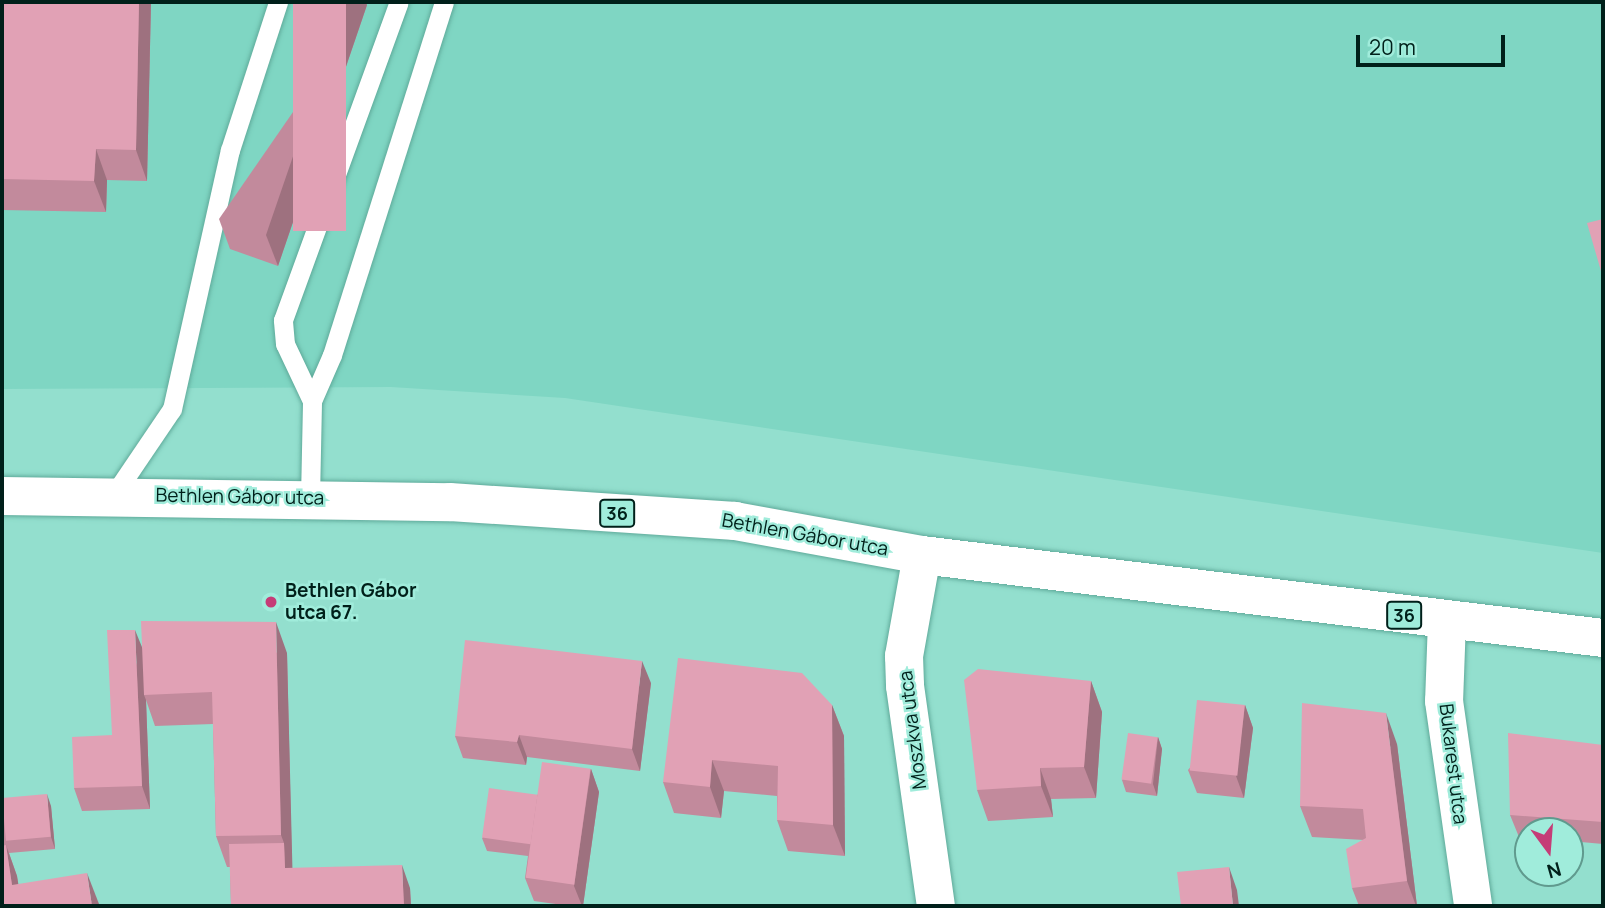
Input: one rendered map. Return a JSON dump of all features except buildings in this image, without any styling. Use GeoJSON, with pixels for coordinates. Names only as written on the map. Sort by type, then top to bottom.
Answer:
{"type":"FeatureCollection","features":[{"type":"Feature","properties":{"kind":"main road","name":"Bethlen Gábor utca"},"geometry":{"type":"LineString","coordinates":[[4,497],[113,495],[450,502],[735,521],[922,555],[1603,638]]}},
{"type":"Feature","properties":{"kind":"main road","name":"Moszkva utca"},"geometry":{"type":"LineString","coordinates":[[922,555],[904,656],[905,686],[936,906]]}},
{"type":"Feature","properties":{"kind":"main road","name":"Bukarest utca"},"geometry":{"type":"LineString","coordinates":[[1447,621],[1444,701],[1473,906]]}},
{"type":"Feature","properties":{"kind":"lane"},"geometry":{"type":"LineString","coordinates":[[113,495],[172,409],[230,150],[278,2]]}},
{"type":"Feature","properties":{"kind":"lane"},"geometry":{"type":"LineString","coordinates":[[312,401],[285,344],[283,320],[399,2]]}},
{"type":"Feature","properties":{"kind":"lane"},"geometry":{"type":"LineString","coordinates":[[310,498],[312,401],[331,355],[444,2]]}},
{"type":"Feature","properties":{"kind":"shaded area"},"geometry":{"type":"Polygon","coordinates":[[[2,2],[1603,2],[1603,553],[565,398],[391,387],[2,389],[2,2]]]}},
{"type":"Feature","properties":{"kind":"place","name":"Bethlen Gábor utca 67."},"geometry":{"type":"Point","coordinates":[271,602]}}]}
